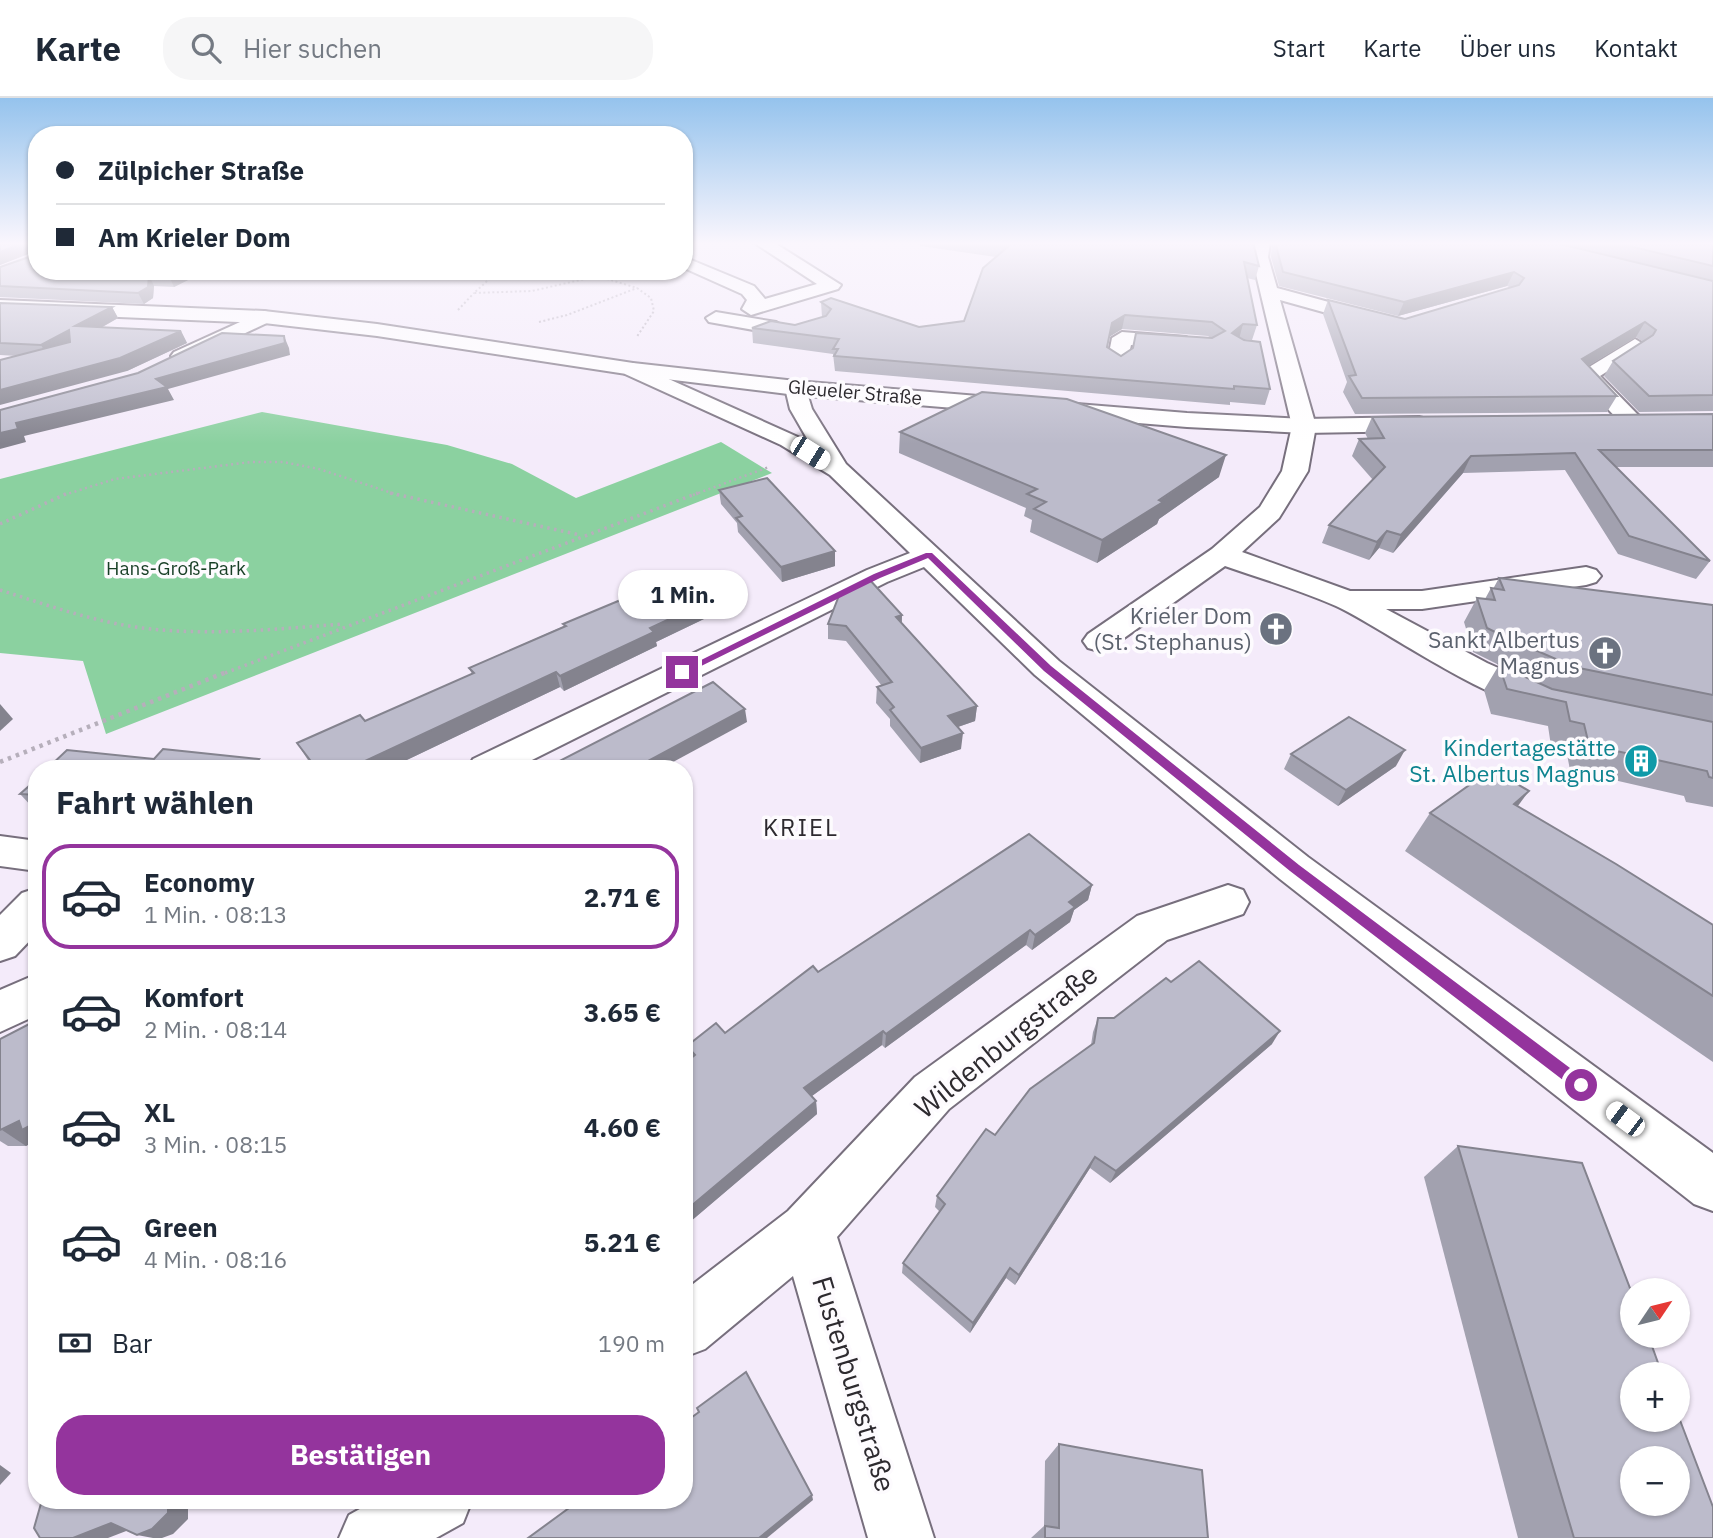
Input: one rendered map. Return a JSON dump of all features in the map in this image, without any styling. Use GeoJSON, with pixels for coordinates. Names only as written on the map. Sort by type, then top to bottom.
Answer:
{"type":"FeatureCollection","features":[{"type":"Feature","properties":{"kind":"street","name":"Gleueler Straße"},"geometry":{"type":"LineString","coordinates":[[77,309],[264,317],[377,330],[633,369],[796,388],[1304,426],[1445,423]]}},
{"type":"Feature","properties":{"kind":"street"},"geometry":{"type":"LineString","coordinates":[[1099,641],[1222,555],[1270,512],[1295,471],[1304,426],[1276,309]]}},
{"type":"Feature","properties":{"kind":"street"},"geometry":{"type":"LineString","coordinates":[[1338,309],[1398,325]]}},
{"type":"Feature","properties":{"kind":"street"},"geometry":{"type":"LineString","coordinates":[[159,367],[264,317]]}},
{"type":"Feature","properties":{"kind":"street"},"geometry":{"type":"LineString","coordinates":[[716,318],[795,331]]}},
{"type":"Feature","properties":{"kind":"street"},"geometry":{"type":"LineString","coordinates":[[1117,363],[1122,338],[1208,345]]}},
{"type":"Feature","properties":{"kind":"street"},"geometry":{"type":"LineString","coordinates":[[1629,418],[1587,375],[1635,345]]}},
{"type":"Feature","properties":{"kind":"street"},"geometry":{"type":"LineString","coordinates":[[1265,349],[1286,351]]}},
{"type":"Feature","properties":{"kind":"street"},"geometry":{"type":"LineString","coordinates":[[633,369],[789,440],[824,461],[929,555],[1047,668],[1294,868],[1713,1185]]}},
{"type":"Feature","properties":{"kind":"street"},"geometry":{"type":"LineString","coordinates":[[796,388],[801,409],[824,461]]}},
{"type":"Feature","properties":{"kind":"street"},"geometry":{"type":"LineString","coordinates":[[1603,418],[1653,419]]}},
{"type":"Feature","properties":{"kind":"street"},"geometry":{"type":"LineString","coordinates":[[502,760],[877,576],[929,555]]}},
{"type":"Feature","properties":{"kind":"street"},"geometry":{"type":"LineString","coordinates":[[1222,555],[1347,600],[1475,670],[1547,703],[1572,708]]}},
{"type":"Feature","properties":{"kind":"street"},"geometry":{"type":"LineString","coordinates":[[1347,600],[1422,600],[1586,576]]}},
{"type":"Feature","properties":{"kind":"street"},"geometry":{"type":"LineString","coordinates":[[0,851],[28,855]]}},
{"type":"Feature","properties":{"kind":"street","name":"Wildenburgstraße"},"geometry":{"type":"LineString","coordinates":[[693,1321],[807,1230],[932,1093],[1152,928],[1228,902]]}},
{"type":"Feature","properties":{"kind":"street"},"geometry":{"type":"LineString","coordinates":[[2,941],[28,914]]}},
{"type":"Feature","properties":{"kind":"street"},"geometry":{"type":"LineString","coordinates":[[0,1012],[28,998]]}},
{"type":"Feature","properties":{"kind":"street","name":"Fustenburgstraße"},"geometry":{"type":"LineString","coordinates":[[807,1230],[901,1538]]}},
{"type":"Feature","properties":{"kind":"street"},"geometry":{"type":"LineString","coordinates":[[372,1538],[424,1509]]}},
{"type":"Feature","properties":{"kind":"path"},"geometry":{"type":"LineString","coordinates":[[453,314],[458,309]]}},
{"type":"Feature","properties":{"kind":"path"},"geometry":{"type":"LineString","coordinates":[[538,322],[582,309]]}},
{"type":"Feature","properties":{"kind":"path"},"geometry":{"type":"LineString","coordinates":[[636,338],[654,309]]}},
{"type":"Feature","properties":{"kind":"path"},"geometry":{"type":"LineString","coordinates":[[0,762],[581,536],[824,461]]}},
{"type":"Feature","properties":{"kind":"path"},"geometry":{"type":"LineString","coordinates":[[0,524],[76,490],[115,479],[251,462],[283,462],[319,469],[388,494],[581,536]]}},
{"type":"Feature","properties":{"kind":"path"},"geometry":{"type":"LineString","coordinates":[[0,590],[74,614],[153,629],[212,631],[349,624]]}},
{"type":"Feature","properties":{"kind":"green space","name":"Hans-Groß-Park"},"geometry":{"type":"Polygon","coordinates":[[[262,412],[447,445],[512,464],[576,498],[721,442],[772,473],[106,734],[83,661],[0,653],[0,479],[262,412]]]}},
{"type":"Feature","properties":{"kind":"building"},"geometry":{"type":"Polygon","coordinates":[[[0,309],[108,309],[75,326],[181,331],[120,358],[0,390],[0,360],[70,342],[69,330],[41,345],[0,343],[0,309]]]}},
{"type":"Feature","properties":{"kind":"building"},"geometry":{"type":"Polygon","coordinates":[[[831,309],[865,309],[919,327],[964,321],[968,309],[1254,309],[1257,325],[1243,324],[1232,333],[1244,340],[1260,342],[1270,389],[1234,386],[1234,389],[834,356],[838,349],[833,349],[839,339],[752,328],[771,321],[795,325],[826,316],[831,309]],[[1125,315],[1112,323],[1107,347],[1121,356],[1133,348],[1136,333],[1212,338],[1225,331],[1212,322],[1125,315]]]}},
{"type":"Feature","properties":{"kind":"building"},"geometry":{"type":"Polygon","coordinates":[[[1331,309],[1365,309],[1405,319],[1438,309],[1713,309],[1713,395],[1649,396],[1613,361],[1653,335],[1656,330],[1645,322],[1582,359],[1617,396],[1362,398],[1349,376],[1356,375],[1331,309]]]}},
{"type":"Feature","properties":{"kind":"building"},"geometry":{"type":"Polygon","coordinates":[[[222,333],[284,336],[285,343],[156,379],[167,387],[16,423],[18,429],[0,433],[0,410],[138,373],[222,333]]]}},
{"type":"Feature","properties":{"kind":"building"},"geometry":{"type":"Polygon","coordinates":[[[982,392],[1067,399],[1226,455],[1159,500],[1163,502],[1102,540],[1034,509],[1046,502],[1027,494],[1037,489],[900,432],[982,392]]]}},
{"type":"Feature","properties":{"kind":"building"},"geometry":{"type":"Polygon","coordinates":[[[1713,414],[1713,450],[1599,450],[1710,561],[1629,536],[1575,453],[1471,456],[1401,535],[1387,531],[1377,542],[1329,525],[1385,467],[1359,439],[1384,438],[1372,417],[1713,414]]]}},
{"type":"Feature","properties":{"kind":"building"},"geometry":{"type":"Polygon","coordinates":[[[767,478],[835,551],[781,567],[736,518],[742,516],[719,490],[767,478]]]}},
{"type":"Feature","properties":{"kind":"building","name":"Sankt Albertus Magnus"},"geometry":{"type":"Polygon","coordinates":[[[1499,578],[1713,605],[1713,695],[1574,667],[1487,628],[1477,598],[1495,600],[1491,588],[1504,590],[1499,578]]]}},
{"type":"Feature","properties":{"kind":"building"},"geometry":{"type":"Polygon","coordinates":[[[671,579],[704,603],[650,628],[654,632],[560,676],[556,672],[367,760],[310,760],[297,743],[360,715],[365,721],[474,673],[469,668],[566,626],[563,624],[671,579]]]}},
{"type":"Feature","properties":{"kind":"building"},"geometry":{"type":"Polygon","coordinates":[[[869,579],[902,615],[896,617],[977,706],[948,716],[963,733],[921,748],[890,710],[894,707],[877,687],[892,682],[846,626],[828,624],[840,593],[869,579]]]}},
{"type":"Feature","properties":{"kind":"building"},"geometry":{"type":"Polygon","coordinates":[[[1499,665],[1552,689],[1713,722],[1713,778],[1709,777],[1707,771],[1589,745],[1584,724],[1570,721],[1566,702],[1507,689],[1499,665]]]}},
{"type":"Feature","properties":{"kind":"building"},"geometry":{"type":"Polygon","coordinates":[[[713,682],[745,709],[650,760],[562,760],[713,682]]]}},
{"type":"Feature","properties":{"kind":"building"},"geometry":{"type":"Polygon","coordinates":[[[1349,717],[1405,750],[1346,790],[1291,754],[1349,717]]]}},
{"type":"Feature","properties":{"kind":"building"},"geometry":{"type":"Polygon","coordinates":[[[163,749],[259,759],[56,760],[67,750],[154,759],[163,749]]]}},
{"type":"Feature","properties":{"kind":"building"},"geometry":{"type":"Polygon","coordinates":[[[1492,769],[1529,791],[1514,804],[1713,925],[1713,996],[1430,813],[1492,769]]]}},
{"type":"Feature","properties":{"kind":"building"},"geometry":{"type":"Polygon","coordinates":[[[1029,834],[1092,885],[1069,902],[1075,907],[1035,935],[1030,930],[886,1034],[883,1031],[804,1088],[816,1101],[693,1204],[693,1041],[716,1023],[725,1033],[813,966],[818,972],[1029,834]]]}},
{"type":"Feature","properties":{"kind":"building"},"geometry":{"type":"Polygon","coordinates":[[[1199,961],[1280,1031],[1116,1171],[1095,1157],[1019,1275],[1010,1268],[973,1323],[903,1263],[945,1204],[937,1196],[986,1129],[995,1135],[1030,1089],[1094,1043],[1098,1018],[1114,1018],[1166,978],[1171,982],[1199,961]]]}},
{"type":"Feature","properties":{"kind":"building"},"geometry":{"type":"Polygon","coordinates":[[[28,1025],[28,1127],[22,1130],[19,1121],[0,1130],[0,1039],[28,1025]]]}},
{"type":"Feature","properties":{"kind":"building"},"geometry":{"type":"Polygon","coordinates":[[[1458,1146],[1582,1163],[1626,1278],[1620,1278],[1620,1348],[1653,1348],[1658,1362],[1620,1362],[1620,1432],[1684,1432],[1690,1446],[1620,1446],[1620,1516],[1690,1516],[1690,1447],[1713,1507],[1713,1538],[1574,1538],[1458,1146]]]}},
{"type":"Feature","properties":{"kind":"building"},"geometry":{"type":"Polygon","coordinates":[[[746,1372],[812,1495],[759,1538],[528,1538],[568,1509],[693,1509],[693,1416],[699,1412],[697,1408],[746,1372]]]}},
{"type":"Feature","properties":{"kind":"building"},"geometry":{"type":"Polygon","coordinates":[[[1059,1444],[1202,1470],[1208,1538],[1045,1538],[1045,1526],[1059,1528],[1059,1444]]]}},
{"type":"Feature","properties":{"kind":"building"},"geometry":{"type":"Polygon","coordinates":[[[39,1509],[168,1509],[168,1513],[152,1529],[137,1535],[111,1523],[73,1538],[40,1538],[34,1528],[39,1509]]]}},
{"type":"Feature","properties":{"kind":"place","name":"Krieler Dom (St. Stephanus)"},"geometry":{"type":"Point","coordinates":[1276,629]}},
{"type":"Feature","properties":{"kind":"place","name":"Sankt Albertus Magnus"},"geometry":{"type":"Point","coordinates":[1605,653]}},
{"type":"Feature","properties":{"kind":"place","name":"Kindertagestätte St. Albertus Magnus"},"geometry":{"type":"Point","coordinates":[1641,761]}},
{"type":"Feature","properties":{"kind":"district","name":"KRIEL"},"geometry":{"type":"Point","coordinates":[801,828]}},
{"type":"Feature","properties":{"kind":"route"},"geometry":{"type":"LineString","coordinates":[[682,672],[877,576],[929,555],[1047,668],[1294,868],[1581,1085]]}}]}
